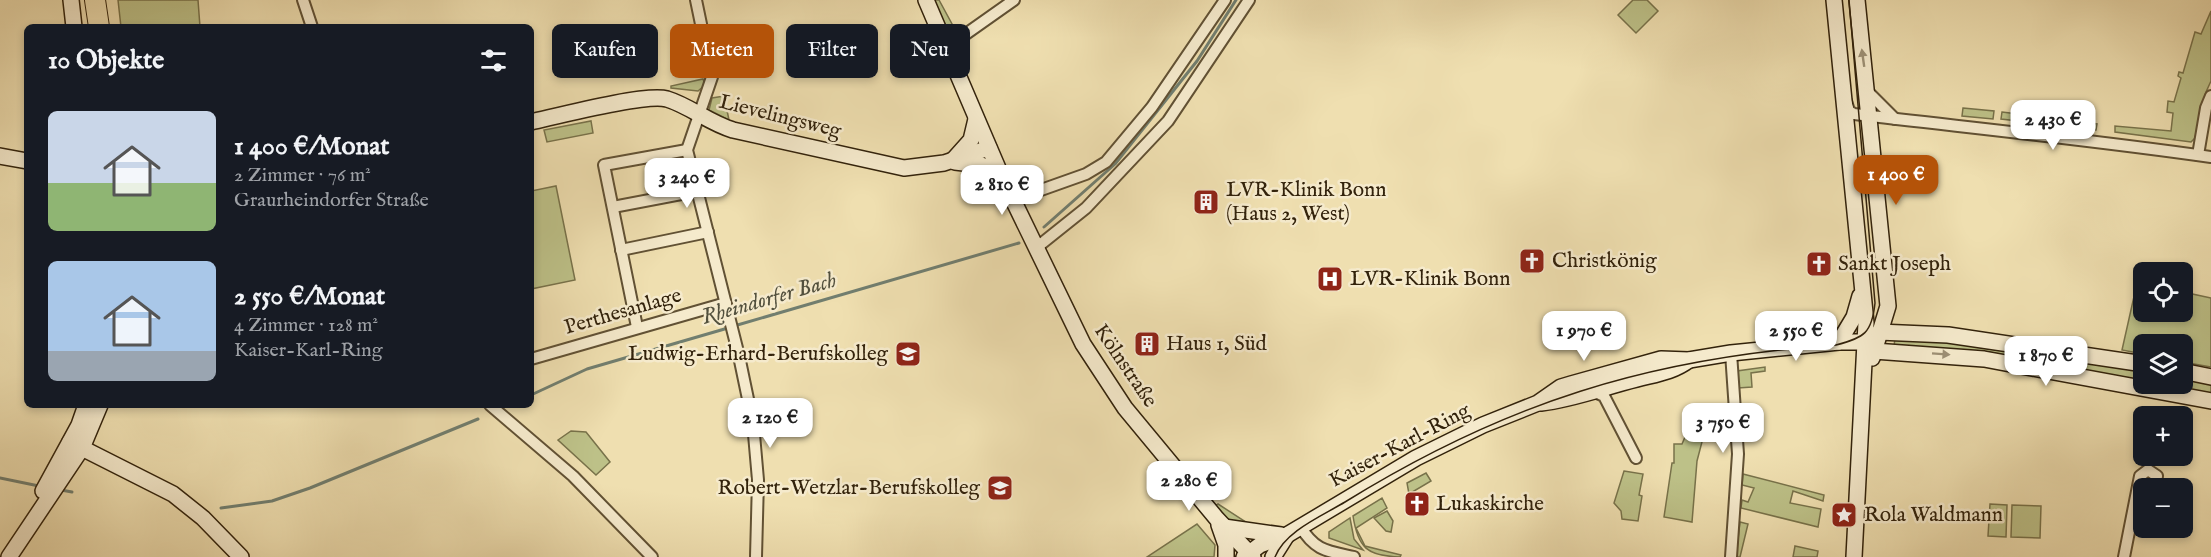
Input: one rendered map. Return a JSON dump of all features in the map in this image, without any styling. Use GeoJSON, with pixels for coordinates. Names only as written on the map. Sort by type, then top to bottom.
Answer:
{"type":"FeatureCollection","features":[{"type":"Feature","properties":{"kind":"highway"},"geometry":{"type":"LineString","coordinates":[[82,0],[85,24]]}},
{"type":"Feature","properties":{"kind":"highway"},"geometry":{"type":"LineString","coordinates":[[95,0],[99,24]]}},
{"type":"Feature","properties":{"kind":"main road"},"geometry":{"type":"LineString","coordinates":[[71,0],[74,24]]}},
{"type":"Feature","properties":{"kind":"main road","name":"Kölnstraße"},"geometry":{"type":"LineString","coordinates":[[926,0],[936,24]]}},
{"type":"Feature","properties":{"kind":"main road"},"geometry":{"type":"LineString","coordinates":[[1834,0],[1845,98],[1851,121],[1862,286],[1869,347],[1854,557]]}},
{"type":"Feature","properties":{"kind":"main road"},"geometry":{"type":"LineString","coordinates":[[1857,0],[1871,116],[1888,306],[1880,332],[1869,347]]}},
{"type":"Feature","properties":{"kind":"main road","name":"Kölnstraße"},"geometry":{"type":"LineString","coordinates":[[959,78],[1000,173],[1072,324],[1099,370],[1125,408],[1220,523],[1252,554]]}},
{"type":"Feature","properties":{"kind":"main road","name":"Lievelingsweg"},"geometry":{"type":"LineString","coordinates":[[534,121],[653,97],[675,103],[698,116],[733,130],[904,168],[952,161],[989,148]]}},
{"type":"Feature","properties":{"kind":"main road"},"geometry":{"type":"LineString","coordinates":[[952,161],[971,140],[976,119]]}},
{"type":"Feature","properties":{"kind":"main road"},"geometry":{"type":"LineString","coordinates":[[4,157],[24,155]]}},
{"type":"Feature","properties":{"kind":"main road"},"geometry":{"type":"LineString","coordinates":[[4,157],[24,160]]}},
{"type":"Feature","properties":{"kind":"main road"},"geometry":{"type":"LineString","coordinates":[[4,157],[24,168]]}},
{"type":"Feature","properties":{"kind":"main road"},"geometry":{"type":"LineString","coordinates":[[952,161],[981,165],[1000,173]]}},
{"type":"Feature","properties":{"kind":"main road"},"geometry":{"type":"LineString","coordinates":[[1839,342],[1859,306],[1862,286]]}},
{"type":"Feature","properties":{"kind":"main road"},"geometry":{"type":"LineString","coordinates":[[1888,306],[1913,333]]}},
{"type":"Feature","properties":{"kind":"main road"},"geometry":{"type":"LineString","coordinates":[[1880,332],[1958,336],[2133,362]]}},
{"type":"Feature","properties":{"kind":"main road","name":"Kaiser-Karl-Ring"},"geometry":{"type":"LineString","coordinates":[[1252,554],[1439,446],[1538,403],[1561,387],[1661,359],[1689,360],[1731,353],[1839,342],[1984,359],[2211,401]]}},
{"type":"Feature","properties":{"kind":"main road","name":"Kaiser-Karl-Ring"},"geometry":{"type":"LineString","coordinates":[[1538,403],[1571,399],[1676,370],[1689,360]]}},
{"type":"Feature","properties":{"kind":"main road"},"geometry":{"type":"LineString","coordinates":[[2193,373],[2211,376]]}},
{"type":"Feature","properties":{"kind":"main road"},"geometry":{"type":"LineString","coordinates":[[76,445],[85,408]]}},
{"type":"Feature","properties":{"kind":"main road"},"geometry":{"type":"LineString","coordinates":[[9,557],[76,445],[93,426],[99,408]]}},
{"type":"Feature","properties":{"kind":"main road"},"geometry":{"type":"LineString","coordinates":[[93,426],[109,460]]}},
{"type":"Feature","properties":{"kind":"main road"},"geometry":{"type":"LineString","coordinates":[[76,445],[160,486],[194,509],[241,557]]}},
{"type":"Feature","properties":{"kind":"main road"},"geometry":{"type":"LineString","coordinates":[[0,555],[37,508]]}},
{"type":"Feature","properties":{"kind":"main road"},"geometry":{"type":"LineString","coordinates":[[1226,557],[1226,544],[1220,523],[1287,535]]}},
{"type":"Feature","properties":{"kind":"main road","name":"Kaiser-Karl-Ring"},"geometry":{"type":"LineString","coordinates":[[1273,557],[1287,535]]}},
{"type":"Feature","properties":{"kind":"street"},"geometry":{"type":"LineString","coordinates":[[303,0],[311,24]]}},
{"type":"Feature","properties":{"kind":"street"},"geometry":{"type":"LineString","coordinates":[[696,0],[712,77],[687,150],[735,338],[756,450],[758,508],[756,557]]}},
{"type":"Feature","properties":{"kind":"street"},"geometry":{"type":"LineString","coordinates":[[970,31],[1014,0]]}},
{"type":"Feature","properties":{"kind":"street"},"geometry":{"type":"LineString","coordinates":[[1013,200],[1086,174],[1106,162],[1152,107],[1225,0]]}},
{"type":"Feature","properties":{"kind":"street"},"geometry":{"type":"LineString","coordinates":[[1036,248],[1092,201],[1168,121],[1250,0]]}},
{"type":"Feature","properties":{"kind":"street"},"geometry":{"type":"LineString","coordinates":[[1868,92],[1895,119]]}},
{"type":"Feature","properties":{"kind":"street"},"geometry":{"type":"LineString","coordinates":[[2198,155],[2206,108],[2211,96]]}},
{"type":"Feature","properties":{"kind":"street"},"geometry":{"type":"LineString","coordinates":[[1851,121],[1871,116],[2040,134],[2072,141],[2211,157]]}},
{"type":"Feature","properties":{"kind":"street"},"geometry":{"type":"LineString","coordinates":[[637,327],[604,165],[687,150]]}},
{"type":"Feature","properties":{"kind":"street"},"geometry":{"type":"LineString","coordinates":[[613,207],[697,191]]}},
{"type":"Feature","properties":{"kind":"street"},"geometry":{"type":"LineString","coordinates":[[621,250],[708,232]]}},
{"type":"Feature","properties":{"kind":"street","name":"Perthesanlage"},"geometry":{"type":"LineString","coordinates":[[534,358],[726,303]]}},
{"type":"Feature","properties":{"kind":"street"},"geometry":{"type":"LineString","coordinates":[[1731,353],[1738,454],[1731,557]]}},
{"type":"Feature","properties":{"kind":"street"},"geometry":{"type":"LineString","coordinates":[[1595,392],[1604,396],[1636,458]]}},
{"type":"Feature","properties":{"kind":"street"},"geometry":{"type":"LineString","coordinates":[[494,408],[573,476],[652,557]]}},
{"type":"Feature","properties":{"kind":"street"},"geometry":{"type":"LineString","coordinates":[[2124,557],[2133,524]]}},
{"type":"Feature","properties":{"kind":"street"},"geometry":{"type":"LineString","coordinates":[[1300,526],[1311,543],[1318,548],[1354,557]]}},
{"type":"Feature","properties":{"kind":"green space"},"geometry":{"type":"Polygon","coordinates":[[[118,0],[198,0],[200,24],[121,24],[118,0]]]}},
{"type":"Feature","properties":{"kind":"green space"},"geometry":{"type":"Polygon","coordinates":[[[931,0],[939,0],[952,24],[943,24],[931,0]]]}},
{"type":"Feature","properties":{"kind":"green space"},"geometry":{"type":"Polygon","coordinates":[[[1633,0],[1647,0],[1658,11],[1636,33],[1618,15],[1633,0]]]}},
{"type":"Feature","properties":{"kind":"green space"},"geometry":{"type":"Polygon","coordinates":[[[2211,11],[2211,81],[2206,92],[2195,138],[2191,142],[2115,132],[2115,126],[2171,131],[2173,113],[2167,112],[2168,101],[2174,102],[2181,78],[2178,76],[2179,72],[2183,73],[2195,32],[2201,34],[2211,11]]]}},
{"type":"Feature","properties":{"kind":"green space"},"geometry":{"type":"Polygon","coordinates":[[[703,79],[705,85],[698,91],[671,88],[671,86],[703,79]]]}},
{"type":"Feature","properties":{"kind":"green space"},"geometry":{"type":"Polygon","coordinates":[[[724,96],[729,120],[709,110],[712,98],[724,96]]]}},
{"type":"Feature","properties":{"kind":"green space"},"geometry":{"type":"Polygon","coordinates":[[[1963,108],[1994,111],[1993,119],[1962,116],[1963,108]]]}},
{"type":"Feature","properties":{"kind":"green space"},"geometry":{"type":"Polygon","coordinates":[[[2002,112],[2097,124],[2096,130],[2001,119],[2002,112]]]}},
{"type":"Feature","properties":{"kind":"green space"},"geometry":{"type":"Polygon","coordinates":[[[591,121],[593,133],[547,142],[544,130],[591,121]]]}},
{"type":"Feature","properties":{"kind":"green space"},"geometry":{"type":"Polygon","coordinates":[[[556,186],[575,280],[534,288],[534,190],[556,186]]]}},
{"type":"Feature","properties":{"kind":"green space"},"geometry":{"type":"Polygon","coordinates":[[[2193,294],[2211,298],[2211,367],[2193,364],[2193,334],[2133,334],[2133,352],[2122,350],[2133,301],[2133,322],[2193,322],[2193,294]]]}},
{"type":"Feature","properties":{"kind":"green space"},"geometry":{"type":"Polygon","coordinates":[[[1895,337],[1936,338],[2133,369],[2133,382],[1894,347],[1895,337]]]}},
{"type":"Feature","properties":{"kind":"green space"},"geometry":{"type":"Polygon","coordinates":[[[1765,367],[1765,371],[1751,373],[1752,387],[1738,388],[1737,371],[1765,367]]]}},
{"type":"Feature","properties":{"kind":"green space"},"geometry":{"type":"Polygon","coordinates":[[[2193,380],[2211,383],[2211,394],[2193,391],[2193,380]]]}},
{"type":"Feature","properties":{"kind":"green space"},"geometry":{"type":"Polygon","coordinates":[[[571,431],[586,432],[610,462],[596,475],[558,440],[571,431]]]}},
{"type":"Feature","properties":{"kind":"green space"},"geometry":{"type":"Polygon","coordinates":[[[1685,437],[1703,438],[1697,461],[1692,522],[1664,517],[1672,463],[1674,463],[1674,444],[1682,444],[1685,437]]]}},
{"type":"Feature","properties":{"kind":"green space"},"geometry":{"type":"Polygon","coordinates":[[[1624,471],[1643,474],[1638,521],[1622,519],[1621,511],[1614,503],[1624,471]]]}},
{"type":"Feature","properties":{"kind":"green space"},"geometry":{"type":"Polygon","coordinates":[[[1426,473],[1431,481],[1409,494],[1407,483],[1426,473]]]}},
{"type":"Feature","properties":{"kind":"green space"},"geometry":{"type":"Polygon","coordinates":[[[1743,474],[1824,495],[1823,501],[1793,491],[1790,503],[1821,509],[1818,527],[1741,508],[1742,500],[1748,502],[1754,488],[1742,485],[1743,474]]]}},
{"type":"Feature","properties":{"kind":"green space"},"geometry":{"type":"Polygon","coordinates":[[[1382,498],[1387,508],[1356,528],[1365,546],[1401,555],[1400,557],[1379,555],[1366,548],[1361,543],[1355,527],[1353,516],[1382,498]]]}},
{"type":"Feature","properties":{"kind":"green space"},"geometry":{"type":"Polygon","coordinates":[[[1218,504],[1249,524],[1231,523],[1215,506],[1218,504]]]}},
{"type":"Feature","properties":{"kind":"green space"},"geometry":{"type":"Polygon","coordinates":[[[1990,504],[2007,505],[2006,537],[1988,536],[1990,504]]]}},
{"type":"Feature","properties":{"kind":"green space"},"geometry":{"type":"Polygon","coordinates":[[[2012,505],[2041,506],[2040,538],[2011,537],[2012,505]]]}},
{"type":"Feature","properties":{"kind":"green space"},"geometry":{"type":"Polygon","coordinates":[[[1387,511],[1393,521],[1391,532],[1386,531],[1374,518],[1387,511]]]}},
{"type":"Feature","properties":{"kind":"green space"},"geometry":{"type":"Polygon","coordinates":[[[1350,518],[1354,539],[1363,550],[1329,538],[1329,532],[1350,518]]]}},
{"type":"Feature","properties":{"kind":"green space"},"geometry":{"type":"Polygon","coordinates":[[[1740,522],[1748,524],[1740,557],[1736,557],[1740,522]]]}},
{"type":"Feature","properties":{"kind":"green space"},"geometry":{"type":"Polygon","coordinates":[[[1197,524],[1215,545],[1214,557],[1147,557],[1197,524]]]}},
{"type":"Feature","properties":{"kind":"green space"},"geometry":{"type":"Polygon","coordinates":[[[1795,546],[1818,551],[1817,557],[1793,557],[1795,546]]]}},
{"type":"Feature","properties":{"kind":"waterway","name":"Rheindorfer Bach"},"geometry":{"type":"LineString","coordinates":[[1044,227],[1115,164],[1197,61],[1236,0]]}},
{"type":"Feature","properties":{"kind":"waterway","name":"Rheindorfer Bach"},"geometry":{"type":"LineString","coordinates":[[734,326],[1019,243]]}},
{"type":"Feature","properties":{"kind":"waterway","name":"Rheindorfer Bach"},"geometry":{"type":"LineString","coordinates":[[534,394],[587,369],[728,328]]}},
{"type":"Feature","properties":{"kind":"waterway","name":"Rheindorfer Bach"},"geometry":{"type":"LineString","coordinates":[[221,508],[272,501],[310,488],[478,419]]}},
{"type":"Feature","properties":{"kind":"waterway","name":"Rheindorfer Bach"},"geometry":{"type":"LineString","coordinates":[[0,478],[39,486]]}},
{"type":"Feature","properties":{"kind":"waterway","name":"Rheindorfer Bach"},"geometry":{"type":"LineString","coordinates":[[61,490],[72,492]]}},
{"type":"Feature","properties":{"kind":"tram line"},"geometry":{"type":"LineString","coordinates":[[1275,557],[1287,539],[1315,519],[1404,467],[1521,412],[1580,391],[1641,374],[1768,351],[1836,345],[1853,340],[1865,333],[1872,321],[1875,303],[1849,0]]}},
{"type":"Feature","properties":{"kind":"place","name":"LVR-Klinik Bonn (Haus 2, West)"},"geometry":{"type":"Point","coordinates":[1206,202]}},
{"type":"Feature","properties":{"kind":"place","name":"Christkönig"},"geometry":{"type":"Point","coordinates":[1532,261]}},
{"type":"Feature","properties":{"kind":"place","name":"Sankt Joseph"},"geometry":{"type":"Point","coordinates":[1819,264]}},
{"type":"Feature","properties":{"kind":"place","name":"LVR-Klinik Bonn"},"geometry":{"type":"Point","coordinates":[1330,279]}},
{"type":"Feature","properties":{"kind":"place","name":"Haus 1, Süd"},"geometry":{"type":"Point","coordinates":[1147,344]}},
{"type":"Feature","properties":{"kind":"place","name":"Ludwig-Erhard-Berufskolleg"},"geometry":{"type":"Point","coordinates":[908,354]}},
{"type":"Feature","properties":{"kind":"place","name":"Robert-Wetzlar-Berufskolleg"},"geometry":{"type":"Point","coordinates":[1000,488]}},
{"type":"Feature","properties":{"kind":"place","name":"Lukaskirche"},"geometry":{"type":"Point","coordinates":[1417,504]}},
{"type":"Feature","properties":{"kind":"place","name":"Rola Waldmann"},"geometry":{"type":"Point","coordinates":[1844,515]}}]}
